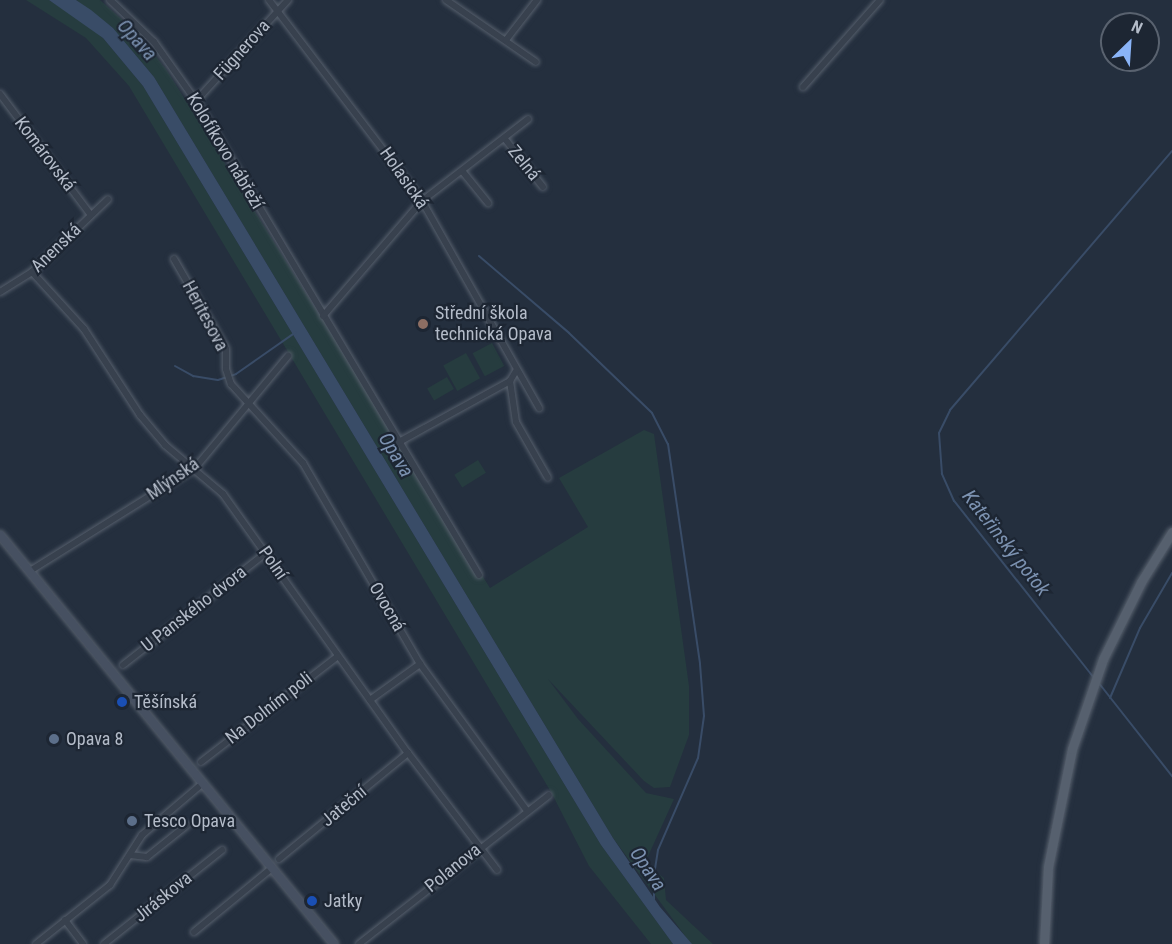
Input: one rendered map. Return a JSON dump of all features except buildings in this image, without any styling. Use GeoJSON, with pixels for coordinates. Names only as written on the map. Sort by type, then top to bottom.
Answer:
{"type":"FeatureCollection","features":[{"type":"Feature","properties":{"kind":"main road"},"geometry":{"type":"LineString","coordinates":[[1044,944],[1048,867],[1055,828],[1084,711],[1129,606],[1172,532]]}},
{"type":"Feature","properties":{"kind":"street","name":"Kolofíkovo nábřeží"},"geometry":{"type":"LineString","coordinates":[[110,0],[154,42],[196,101],[479,575]]}},
{"type":"Feature","properties":{"kind":"street","name":"Holasická"},"geometry":{"type":"LineString","coordinates":[[269,0],[279,9],[422,201],[539,408]]}},
{"type":"Feature","properties":{"kind":"street","name":"Fügnerova"},"geometry":{"type":"LineString","coordinates":[[196,101],[288,0]]}},
{"type":"Feature","properties":{"kind":"street"},"geometry":{"type":"LineString","coordinates":[[446,0],[536,62]]}},
{"type":"Feature","properties":{"kind":"street"},"geometry":{"type":"LineString","coordinates":[[506,40],[537,0]]}},
{"type":"Feature","properties":{"kind":"street"},"geometry":{"type":"LineString","coordinates":[[803,87],[880,0]]}},
{"type":"Feature","properties":{"kind":"street","name":"Komárovská"},"geometry":{"type":"LineString","coordinates":[[0,94],[90,214]]}},
{"type":"Feature","properties":{"kind":"street","name":"Zelná"},"geometry":{"type":"LineString","coordinates":[[422,201],[463,172],[528,119]]}},
{"type":"Feature","properties":{"kind":"street","name":"Zelná"},"geometry":{"type":"LineString","coordinates":[[505,139],[543,187]]}},
{"type":"Feature","properties":{"kind":"street"},"geometry":{"type":"LineString","coordinates":[[463,172],[488,203]]}},
{"type":"Feature","properties":{"kind":"street","name":"Anenská"},"geometry":{"type":"LineString","coordinates":[[0,292],[32,272],[108,199]]}},
{"type":"Feature","properties":{"kind":"street"},"geometry":{"type":"LineString","coordinates":[[323,316],[422,201]]}},
{"type":"Feature","properties":{"kind":"street","name":"Heritesova"},"geometry":{"type":"LineString","coordinates":[[174,259],[226,349],[226,369],[231,384],[249,405]]}},
{"type":"Feature","properties":{"kind":"street","name":"Polní"},"geometry":{"type":"LineString","coordinates":[[32,272],[84,329],[140,415],[165,445],[223,494],[408,753],[497,870]]}},
{"type":"Feature","properties":{"kind":"street","name":"Mlýnská"},"geometry":{"type":"LineString","coordinates":[[30,571],[195,468],[288,356]]}},
{"type":"Feature","properties":{"kind":"street"},"geometry":{"type":"LineString","coordinates":[[399,442],[510,381],[516,370]]}},
{"type":"Feature","properties":{"kind":"street"},"geometry":{"type":"LineString","coordinates":[[510,381],[516,422],[548,478]]}},
{"type":"Feature","properties":{"kind":"street","name":"Ovocná"},"geometry":{"type":"LineString","coordinates":[[249,405],[278,431],[303,463],[420,664],[527,811]]}},
{"type":"Feature","properties":{"kind":"street"},"geometry":{"type":"LineString","coordinates":[[0,535],[334,944]]}},
{"type":"Feature","properties":{"kind":"street","name":"U Panského dvora"},"geometry":{"type":"LineString","coordinates":[[123,665],[266,553]]}},
{"type":"Feature","properties":{"kind":"street","name":"Na Dolním poli"},"geometry":{"type":"LineString","coordinates":[[201,762],[338,656]]}},
{"type":"Feature","properties":{"kind":"street"},"geometry":{"type":"LineString","coordinates":[[370,700],[420,664]]}},
{"type":"Feature","properties":{"kind":"street","name":"Jateční"},"geometry":{"type":"LineString","coordinates":[[279,859],[408,753]]}},
{"type":"Feature","properties":{"kind":"street"},"geometry":{"type":"LineString","coordinates":[[36,944],[110,885],[142,835],[202,784]]}},
{"type":"Feature","properties":{"kind":"street","name":"Polanova"},"geometry":{"type":"LineString","coordinates":[[360,944],[478,847],[549,795]]}},
{"type":"Feature","properties":{"kind":"street"},"geometry":{"type":"LineString","coordinates":[[130,855],[147,857],[187,825]]}},
{"type":"Feature","properties":{"kind":"street","name":"Jiráskova"},"geometry":{"type":"LineString","coordinates":[[104,944],[222,850]]}},
{"type":"Feature","properties":{"kind":"street"},"geometry":{"type":"LineString","coordinates":[[194,932],[272,868]]}},
{"type":"Feature","properties":{"kind":"street"},"geometry":{"type":"LineString","coordinates":[[65,920],[83,944]]}},
{"type":"Feature","properties":{"kind":"green space"},"geometry":{"type":"Polygon","coordinates":[[[26,0],[49,0],[82,21],[103,38],[143,86],[601,845],[673,944],[651,944],[589,866],[551,792],[129,86],[86,38],[26,0]]]}},
{"type":"Feature","properties":{"kind":"green space"},"geometry":{"type":"Polygon","coordinates":[[[76,0],[100,0],[135,31],[166,69],[490,588],[588,527],[559,478],[644,430],[654,434],[689,686],[689,735],[670,787],[654,788],[644,781],[548,679],[578,719],[646,793],[674,799],[645,863],[664,878],[666,900],[713,944],[691,944],[613,838],[154,77],[113,28],[76,0]]]}},
{"type":"Feature","properties":{"kind":"green space"},"geometry":{"type":"Polygon","coordinates":[[[492,343],[504,366],[485,376],[473,353],[492,343]]]}},
{"type":"Feature","properties":{"kind":"green space"},"geometry":{"type":"Polygon","coordinates":[[[466,353],[480,378],[457,391],[443,366],[466,353]]]}},
{"type":"Feature","properties":{"kind":"green space"},"geometry":{"type":"Polygon","coordinates":[[[447,377],[454,389],[434,401],[427,389],[447,377]]]}},
{"type":"Feature","properties":{"kind":"green space"},"geometry":{"type":"Polygon","coordinates":[[[478,460],[486,473],[462,488],[454,475],[478,460]]]}},
{"type":"Feature","properties":{"kind":"water"},"geometry":{"type":"Polygon","coordinates":[[[49,0],[76,0],[91,10],[113,28],[154,77],[613,838],[660,907],[692,944],[673,944],[601,845],[143,86],[103,38],[49,0]]]}},
{"type":"Feature","properties":{"kind":"waterway","name":"Kateřinský potok"},"geometry":{"type":"LineString","coordinates":[[1094,678],[954,501],[942,474],[939,433],[950,410],[1172,151]]}},
{"type":"Feature","properties":{"kind":"waterway","name":"Opava"},"geometry":{"type":"LineString","coordinates":[[479,256],[569,333],[652,413],[668,444],[700,664],[704,716],[698,758],[658,850],[654,874]]}},
{"type":"Feature","properties":{"kind":"waterway"},"geometry":{"type":"LineString","coordinates":[[175,366],[193,376],[218,380],[236,374],[296,332]]}},
{"type":"Feature","properties":{"kind":"waterway"},"geometry":{"type":"LineString","coordinates":[[1110,698],[1140,628],[1172,573]]}},
{"type":"Feature","properties":{"kind":"waterway","name":"Kateřinský potok"},"geometry":{"type":"LineString","coordinates":[[1098,682],[1172,776]]}},
{"type":"Feature","properties":{"kind":"waterway","name":"Opava"},"geometry":{"type":"LineString","coordinates":[[654,887],[654,899]]}},
{"type":"Feature","properties":{"kind":"place","name":"Střední škola technická Opava"},"geometry":{"type":"Point","coordinates":[423,324]}},
{"type":"Feature","properties":{"kind":"place","name":"Těšínská"},"geometry":{"type":"Point","coordinates":[122,702]}},
{"type":"Feature","properties":{"kind":"place","name":"Opava 8"},"geometry":{"type":"Point","coordinates":[54,739]}},
{"type":"Feature","properties":{"kind":"place","name":"Tesco Opava"},"geometry":{"type":"Point","coordinates":[132,821]}},
{"type":"Feature","properties":{"kind":"place","name":"Jatky"},"geometry":{"type":"Point","coordinates":[312,901]}}]}
